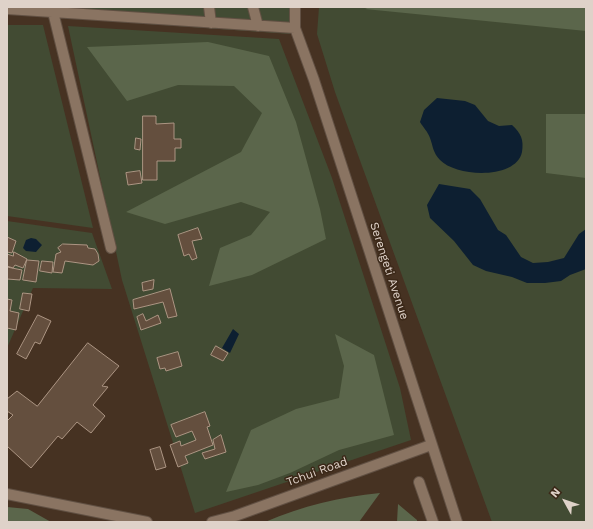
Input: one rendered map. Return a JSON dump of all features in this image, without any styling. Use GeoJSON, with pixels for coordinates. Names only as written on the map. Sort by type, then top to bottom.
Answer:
{"type":"FeatureCollection","features":[{"type":"Feature","properties":{"kind":"street"},"geometry":{"type":"LineString","coordinates":[[209,7],[210,23]]}},
{"type":"Feature","properties":{"kind":"street"},"geometry":{"type":"LineString","coordinates":[[253,7],[258,26]]}},
{"type":"Feature","properties":{"kind":"street","name":"Serengeti Avenue"},"geometry":{"type":"LineString","coordinates":[[295,7],[295,28],[316,87],[457,522]]}},
{"type":"Feature","properties":{"kind":"street"},"geometry":{"type":"LineString","coordinates":[[7,9],[53,12],[70,10],[210,23],[295,28]]}},
{"type":"Feature","properties":{"kind":"street"},"geometry":{"type":"LineString","coordinates":[[53,12],[111,248]]}},
{"type":"Feature","properties":{"kind":"street","name":"Tchui Road"},"geometry":{"type":"LineString","coordinates":[[212,522],[235,516],[431,445]]}},
{"type":"Feature","properties":{"kind":"street"},"geometry":{"type":"LineString","coordinates":[[419,482],[433,522]]}},
{"type":"Feature","properties":{"kind":"street"},"geometry":{"type":"LineString","coordinates":[[7,494],[147,522]]}},
{"type":"Feature","properties":{"kind":"green space"},"geometry":{"type":"Polygon","coordinates":[[[7,7],[289,7],[290,34],[7,14],[7,7]]]}},
{"type":"Feature","properties":{"kind":"green space"},"geometry":{"type":"Polygon","coordinates":[[[319,7],[586,7],[586,522],[492,522],[335,92],[317,34],[319,7]]]}},
{"type":"Feature","properties":{"kind":"green space"},"geometry":{"type":"Polygon","coordinates":[[[370,7],[586,7],[586,31],[365,9],[370,7]]]}},
{"type":"Feature","properties":{"kind":"green space"},"geometry":{"type":"Polygon","coordinates":[[[7,25],[43,25],[93,228],[7,216],[7,25]]]}},
{"type":"Feature","properties":{"kind":"green space"},"geometry":{"type":"Polygon","coordinates":[[[68,26],[279,39],[332,178],[400,388],[411,440],[195,513],[122,280],[68,26]]]}},
{"type":"Feature","properties":{"kind":"green space"},"geometry":{"type":"Polygon","coordinates":[[[208,42],[269,56],[296,122],[320,209],[326,239],[252,275],[209,286],[220,248],[251,235],[270,212],[241,202],[165,224],[126,212],[241,152],[262,113],[234,86],[178,85],[127,101],[87,47],[208,42]]]}},
{"type":"Feature","properties":{"kind":"green space"},"geometry":{"type":"Polygon","coordinates":[[[546,114],[586,114],[586,178],[546,173],[546,114]]]}},
{"type":"Feature","properties":{"kind":"green space"},"geometry":{"type":"Polygon","coordinates":[[[7,221],[92,233],[112,289],[33,288],[7,348],[7,221]]]}},
{"type":"Feature","properties":{"kind":"green space"},"geometry":{"type":"Polygon","coordinates":[[[335,334],[374,355],[394,435],[339,450],[290,473],[258,485],[226,492],[251,430],[296,409],[339,398],[344,366],[335,334]]]}},
{"type":"Feature","properties":{"kind":"green space"},"geometry":{"type":"Polygon","coordinates":[[[380,493],[359,522],[265,522],[293,511],[321,503],[380,493]]]}},
{"type":"Feature","properties":{"kind":"green space"},"geometry":{"type":"Polygon","coordinates":[[[398,504],[417,520],[417,522],[397,522],[398,504]]]}},
{"type":"Feature","properties":{"kind":"green space"},"geometry":{"type":"Polygon","coordinates":[[[7,507],[28,509],[51,522],[7,522],[7,507]]]}},
{"type":"Feature","properties":{"kind":"water"},"geometry":{"type":"Polygon","coordinates":[[[437,98],[465,101],[475,105],[488,121],[499,126],[512,125],[520,134],[523,144],[522,152],[517,161],[509,167],[498,171],[485,173],[459,170],[448,166],[440,160],[428,134],[420,122],[424,110],[437,98]]]}},
{"type":"Feature","properties":{"kind":"water"},"geometry":{"type":"Polygon","coordinates":[[[439,184],[470,189],[480,199],[498,230],[506,235],[521,257],[533,263],[548,262],[564,258],[579,234],[586,229],[586,269],[570,275],[561,281],[527,283],[512,277],[486,271],[473,265],[454,241],[430,218],[427,205],[439,184]]]}},
{"type":"Feature","properties":{"kind":"water"},"geometry":{"type":"Polygon","coordinates":[[[31,238],[36,239],[42,245],[36,252],[26,251],[23,248],[26,240],[31,238]]]}},
{"type":"Feature","properties":{"kind":"water"},"geometry":{"type":"Polygon","coordinates":[[[233,329],[239,334],[230,353],[222,348],[233,329]]]}},
{"type":"Feature","properties":{"kind":"building"},"geometry":{"type":"Polygon","coordinates":[[[143,116],[156,116],[156,124],[174,123],[174,139],[181,139],[181,148],[175,148],[175,161],[157,161],[157,180],[143,180],[143,116]]]}},
{"type":"Feature","properties":{"kind":"building"},"geometry":{"type":"Polygon","coordinates":[[[136,138],[141,139],[140,150],[135,149],[136,138]]]}},
{"type":"Feature","properties":{"kind":"building"},"geometry":{"type":"Polygon","coordinates":[[[140,171],[142,183],[128,185],[126,173],[140,171]]]}},
{"type":"Feature","properties":{"kind":"building"},"geometry":{"type":"Polygon","coordinates":[[[198,228],[202,239],[192,241],[197,258],[192,260],[189,254],[184,256],[178,235],[198,228]]]}},
{"type":"Feature","properties":{"kind":"building"},"geometry":{"type":"Polygon","coordinates":[[[7,237],[16,241],[12,253],[7,252],[7,237]]]}},
{"type":"Feature","properties":{"kind":"building"},"geometry":{"type":"Polygon","coordinates":[[[63,244],[87,245],[88,248],[95,249],[98,254],[99,261],[93,265],[65,261],[62,273],[53,272],[56,254],[61,252],[58,248],[63,244]]]}},
{"type":"Feature","properties":{"kind":"building"},"geometry":{"type":"Polygon","coordinates":[[[14,252],[27,259],[23,268],[15,265],[13,268],[7,266],[7,254],[13,256],[14,252]]]}},
{"type":"Feature","properties":{"kind":"building"},"geometry":{"type":"Polygon","coordinates":[[[27,260],[39,261],[36,282],[23,280],[27,260]]]}},
{"type":"Feature","properties":{"kind":"building"},"geometry":{"type":"Polygon","coordinates":[[[42,261],[53,262],[52,273],[40,271],[42,261]]]}},
{"type":"Feature","properties":{"kind":"building"},"geometry":{"type":"Polygon","coordinates":[[[7,267],[22,270],[20,280],[7,279],[7,267]]]}},
{"type":"Feature","properties":{"kind":"building"},"geometry":{"type":"Polygon","coordinates":[[[154,280],[153,289],[143,291],[142,283],[154,280]]]}},
{"type":"Feature","properties":{"kind":"building"},"geometry":{"type":"Polygon","coordinates":[[[170,289],[177,316],[168,318],[163,302],[134,309],[133,300],[170,289]]]}},
{"type":"Feature","properties":{"kind":"building"},"geometry":{"type":"Polygon","coordinates":[[[23,293],[32,294],[29,311],[20,309],[23,293]]]}},
{"type":"Feature","properties":{"kind":"building"},"geometry":{"type":"Polygon","coordinates":[[[7,299],[12,300],[10,311],[19,313],[16,330],[7,328],[7,299]]]}},
{"type":"Feature","properties":{"kind":"building"},"geometry":{"type":"Polygon","coordinates":[[[143,314],[146,321],[158,315],[161,323],[141,330],[137,317],[143,314]]]}},
{"type":"Feature","properties":{"kind":"building"},"geometry":{"type":"Polygon","coordinates":[[[38,315],[51,321],[40,344],[35,342],[26,359],[17,354],[38,315]]]}},
{"type":"Feature","properties":{"kind":"building"},"geometry":{"type":"Polygon","coordinates":[[[88,343],[119,366],[102,386],[108,387],[93,405],[105,416],[91,433],[77,422],[62,439],[58,436],[31,468],[7,446],[7,421],[13,415],[7,411],[7,399],[17,391],[37,406],[88,343]]]}},
{"type":"Feature","properties":{"kind":"building"},"geometry":{"type":"Polygon","coordinates":[[[216,346],[228,353],[223,361],[211,355],[216,346]]]}},
{"type":"Feature","properties":{"kind":"building"},"geometry":{"type":"Polygon","coordinates":[[[178,352],[182,366],[166,371],[165,368],[160,369],[157,358],[178,352]]]}},
{"type":"Feature","properties":{"kind":"building"},"geometry":{"type":"Polygon","coordinates":[[[205,412],[210,426],[207,427],[213,445],[185,456],[188,463],[178,467],[170,445],[180,441],[181,446],[196,440],[192,431],[176,437],[171,425],[205,412]]]}},
{"type":"Feature","properties":{"kind":"building"},"geometry":{"type":"Polygon","coordinates":[[[221,435],[226,452],[205,459],[202,453],[215,449],[213,440],[221,435]]]}},
{"type":"Feature","properties":{"kind":"building"},"geometry":{"type":"Polygon","coordinates":[[[160,447],[166,467],[156,470],[150,450],[160,447]]]}}]}
